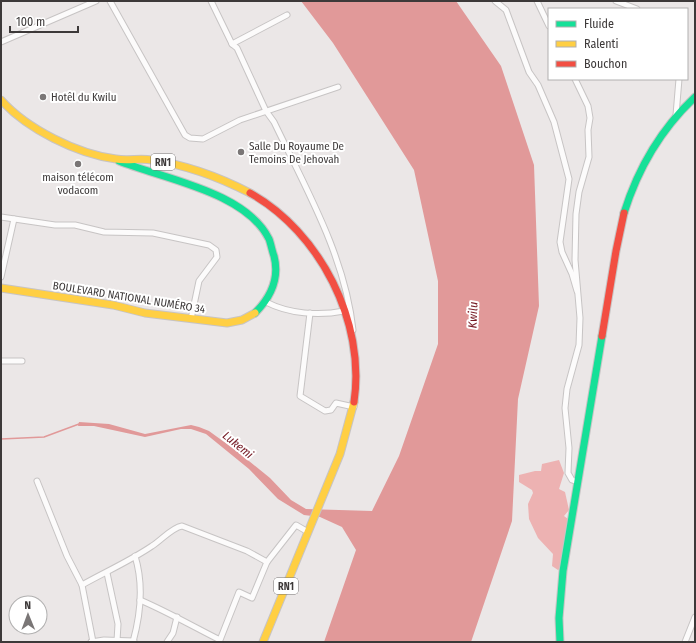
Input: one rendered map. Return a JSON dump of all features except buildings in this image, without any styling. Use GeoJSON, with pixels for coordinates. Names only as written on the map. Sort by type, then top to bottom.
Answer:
{"type":"FeatureCollection","features":[{"type":"Feature","properties":{"kind":"main road"},"geometry":{"type":"LineString","coordinates":[[560,642],[558,618],[578,482],[611,282],[624,214],[644,161],[662,133],[695,97]]}},
{"type":"Feature","properties":{"kind":"main road","name":"RN1"},"geometry":{"type":"LineString","coordinates":[[1,100],[43,134],[71,147],[114,159],[145,159],[197,169],[224,179],[253,194],[287,220],[314,249],[334,284],[350,330],[355,361],[354,407],[345,439],[328,484],[263,642]]}},
{"type":"Feature","properties":{"kind":"main road","name":"BOULEVARD NATIONAL NUMÉRO 34"},"geometry":{"type":"LineString","coordinates":[[1,288],[113,306],[145,313],[227,323],[242,320],[255,313],[266,302],[274,288],[276,265],[269,239],[257,222],[240,206],[187,183],[147,172],[114,159]]}},
{"type":"Feature","properties":{"kind":"street"},"geometry":{"type":"LineString","coordinates":[[1,42],[96,1]]}},
{"type":"Feature","properties":{"kind":"street"},"geometry":{"type":"LineString","coordinates":[[110,1],[185,135],[190,138],[203,139],[240,120],[338,87]]}},
{"type":"Feature","properties":{"kind":"street"},"geometry":{"type":"LineString","coordinates":[[211,1],[232,44],[237,48],[266,111],[274,122],[307,192],[340,268],[352,318],[355,361]]}},
{"type":"Feature","properties":{"kind":"street"},"geometry":{"type":"LineString","coordinates":[[495,1],[506,10],[529,72],[538,85],[554,122],[569,179],[560,242],[562,252],[572,274],[576,290],[579,294]]}},
{"type":"Feature","properties":{"kind":"street"},"geometry":{"type":"LineString","coordinates":[[537,1],[548,24]]}},
{"type":"Feature","properties":{"kind":"street"},"geometry":{"type":"LineString","coordinates":[[616,1],[634,8]]}},
{"type":"Feature","properties":{"kind":"street"},"geometry":{"type":"LineString","coordinates":[[232,44],[286,15]]}},
{"type":"Feature","properties":{"kind":"street"},"geometry":{"type":"LineString","coordinates":[[575,80],[588,106],[590,118],[590,157],[579,192],[576,214],[575,260],[579,294],[579,345],[567,389],[565,408],[569,448],[568,473],[572,480],[578,482]]}},
{"type":"Feature","properties":{"kind":"street"},"geometry":{"type":"LineString","coordinates":[[676,116],[679,80]]}},
{"type":"Feature","properties":{"kind":"street"},"geometry":{"type":"LineString","coordinates":[[1,217],[55,225],[75,225],[104,232],[153,233],[209,245],[216,250],[217,256],[199,281],[191,319]]}},
{"type":"Feature","properties":{"kind":"street"},"geometry":{"type":"LineString","coordinates":[[1,277],[14,219]]}},
{"type":"Feature","properties":{"kind":"street"},"geometry":{"type":"LineString","coordinates":[[266,302],[280,308],[310,313],[331,313],[344,311]]}},
{"type":"Feature","properties":{"kind":"street"},"geometry":{"type":"LineString","coordinates":[[310,313],[300,396],[326,411],[331,410],[336,403],[354,407]]}},
{"type":"Feature","properties":{"kind":"street"},"geometry":{"type":"LineString","coordinates":[[1,362],[22,361]]}},
{"type":"Feature","properties":{"kind":"street"},"geometry":{"type":"LineString","coordinates":[[37,481],[67,556],[82,584],[92,642],[104,640],[134,642],[140,600],[140,573],[135,556]]}},
{"type":"Feature","properties":{"kind":"street"},"geometry":{"type":"LineString","coordinates":[[140,600],[177,616],[220,640],[239,592],[252,598],[267,562],[296,525],[308,531]]}},
{"type":"Feature","properties":{"kind":"street"},"geometry":{"type":"LineString","coordinates":[[82,584],[107,573],[152,546],[176,528],[182,526],[247,551],[267,562]]}},
{"type":"Feature","properties":{"kind":"street"},"geometry":{"type":"LineString","coordinates":[[107,573],[118,624],[117,641]]}},
{"type":"Feature","properties":{"kind":"street"},"geometry":{"type":"LineString","coordinates":[[167,642],[173,632],[177,616]]}},
{"type":"Feature","properties":{"kind":"street"},"geometry":{"type":"LineString","coordinates":[[685,642],[695,617]]}},
{"type":"Feature","properties":{"kind":"shaded area"},"geometry":{"type":"Polygon","coordinates":[[[559,460],[564,473],[559,489],[565,492],[569,510],[564,516],[569,522],[561,568],[558,570],[552,566],[553,554],[538,538],[529,519],[528,504],[533,493],[532,490],[519,482],[519,475],[541,471],[542,464],[559,460]]]}},
{"type":"Feature","properties":{"kind":"water","name":"Kwilu"},"geometry":{"type":"Polygon","coordinates":[[[301,1],[456,1],[501,66],[534,165],[539,306],[518,399],[512,521],[471,642],[324,642],[356,550],[342,527],[320,517],[304,515],[278,499],[249,469],[206,434],[191,429],[181,429],[145,437],[94,426],[78,426],[79,422],[109,424],[145,434],[191,425],[199,427],[209,431],[238,452],[270,478],[291,500],[306,509],[372,511],[399,456],[438,344],[438,281],[414,170],[333,43],[301,1]]]}},
{"type":"Feature","properties":{"kind":"waterway","name":"Lukemi"},"geometry":{"type":"LineString","coordinates":[[1,439],[44,437],[79,424]]}},
{"type":"Feature","properties":{"kind":"traffic: fast"},"geometry":{"type":"LineString","coordinates":[[624,213],[636,180],[652,150],[672,122],[695,97]]}},
{"type":"Feature","properties":{"kind":"traffic: fast"},"geometry":{"type":"LineString","coordinates":[[119,161],[180,181],[223,198],[242,210],[258,223],[269,239],[276,264],[276,272],[270,294],[255,313]]}},
{"type":"Feature","properties":{"kind":"traffic: fast"},"geometry":{"type":"LineString","coordinates":[[560,642],[559,618],[563,571],[602,336]]}},
{"type":"Feature","properties":{"kind":"traffic: slow"},"geometry":{"type":"LineString","coordinates":[[1,100],[24,121],[69,146],[85,152],[116,159],[148,159],[178,165],[215,177],[250,193]]}},
{"type":"Feature","properties":{"kind":"traffic: slow"},"geometry":{"type":"LineString","coordinates":[[1,288],[113,305],[145,313],[227,323],[242,320],[255,313]]}},
{"type":"Feature","properties":{"kind":"traffic: slow"},"geometry":{"type":"LineString","coordinates":[[263,642],[340,454],[354,402]]}},
{"type":"Feature","properties":{"kind":"traffic: jam"},"geometry":{"type":"LineString","coordinates":[[250,193],[275,210],[297,231],[317,255],[333,282],[345,311],[353,341],[356,372],[354,402]]}},
{"type":"Feature","properties":{"kind":"traffic: jam"},"geometry":{"type":"LineString","coordinates":[[602,336],[624,213]]}},
{"type":"Feature","properties":{"kind":"place","name":"Hotêl du Kwilu"},"geometry":{"type":"Point","coordinates":[43,97]}},
{"type":"Feature","properties":{"kind":"place","name":"Salle Du Royaume De Temoins De Jehovah"},"geometry":{"type":"Point","coordinates":[241,152]}},
{"type":"Feature","properties":{"kind":"place","name":"maison télécom vodacom"},"geometry":{"type":"Point","coordinates":[78,164]}}]}
